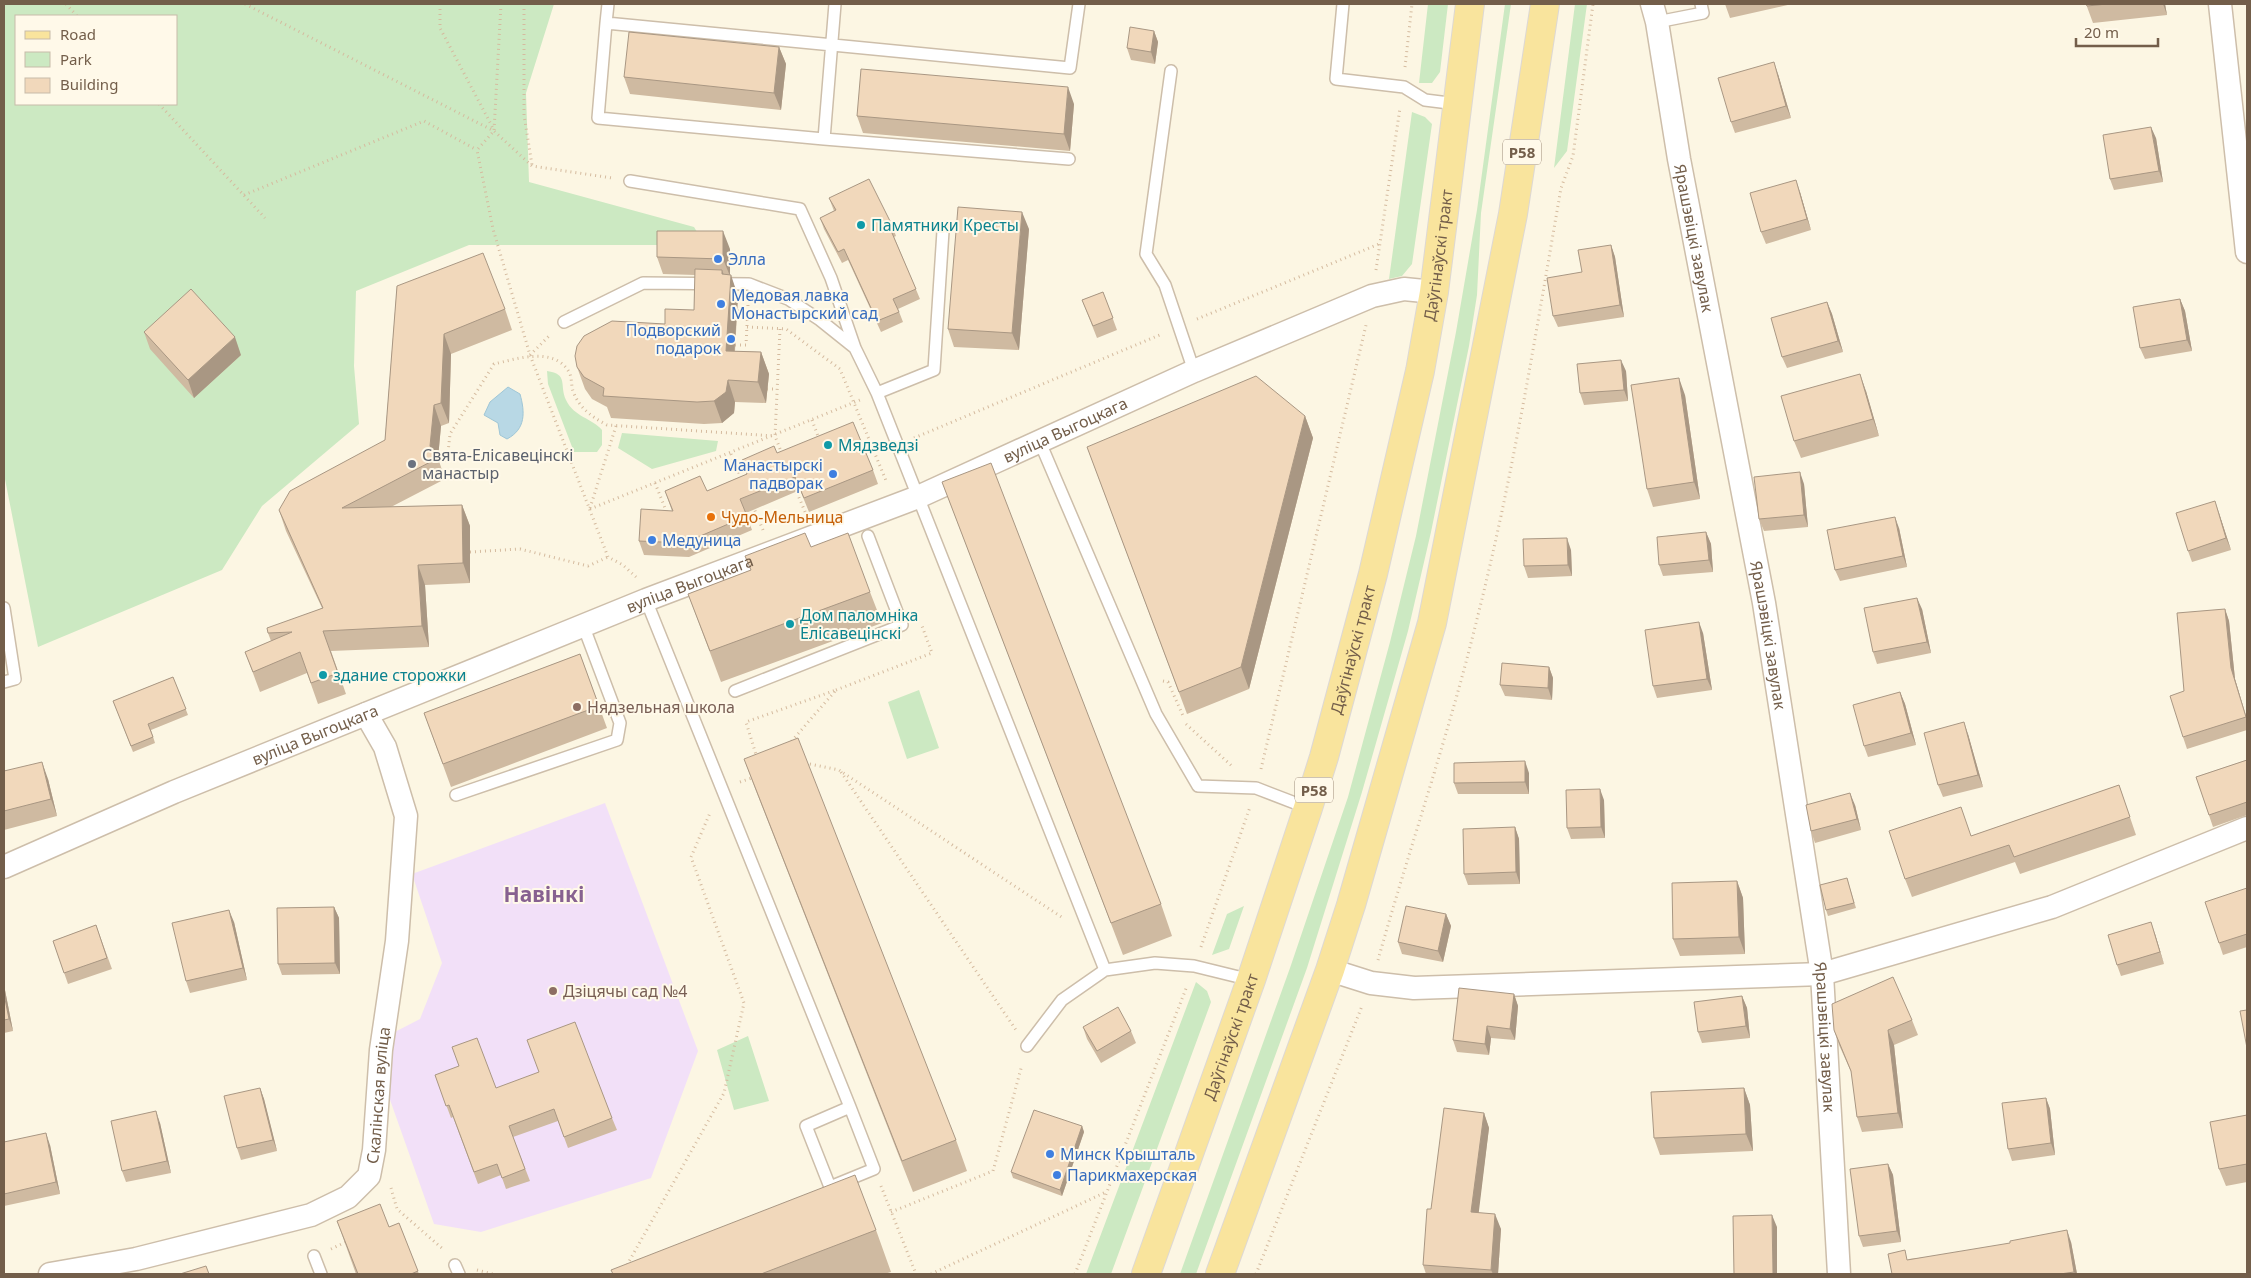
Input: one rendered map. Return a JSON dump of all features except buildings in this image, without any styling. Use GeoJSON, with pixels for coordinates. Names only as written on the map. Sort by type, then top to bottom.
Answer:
{"type":"FeatureCollection","features":[{"type":"Feature","properties":{"kind":"main road","name":"Даўгінаўскі тракт"},"geometry":{"type":"LineString","coordinates":[[1146,1274],[1251,980],[1308,808],[1324,757],[1373,574],[1420,371],[1434,292],[1470,4]]}},
{"type":"Feature","properties":{"kind":"main road","name":"Р58"},"geometry":{"type":"LineString","coordinates":[[1220,1274],[1330,970],[1354,896],[1432,623],[1513,214],[1545,4]]}},
{"type":"Feature","properties":{"kind":"street"},"geometry":{"type":"LineString","coordinates":[[2220,4],[2247,252]]}},
{"type":"Feature","properties":{"kind":"street","name":"Ярашэвіцкі завулак"},"geometry":{"type":"LineString","coordinates":[[1655,13],[1679,159],[1764,603],[1822,974],[1838,1274]]}},
{"type":"Feature","properties":{"kind":"street","name":"вуліца Выгоцкага"},"geometry":{"type":"LineString","coordinates":[[4,867],[174,792],[583,625],[918,497],[1039,440],[1194,371],[1372,296],[1404,289],[1434,292]]}},
{"type":"Feature","properties":{"kind":"street","name":"Скалінская вуліца"},"geometry":{"type":"LineString","coordinates":[[50,1274],[136,1258],[311,1216],[348,1197],[369,1176],[374,1150],[381,1050],[397,941],[406,816],[384,747],[366,714]]}},
{"type":"Feature","properties":{"kind":"street"},"geometry":{"type":"LineString","coordinates":[[1330,970],[1371,982],[1414,988],[1822,974],[2052,907],[2247,828]]}},
{"type":"Feature","properties":{"kind":"lane"},"geometry":{"type":"LineString","coordinates":[[608,4],[598,118],[1070,159]]}},
{"type":"Feature","properties":{"kind":"lane"},"geometry":{"type":"LineString","coordinates":[[824,139],[835,4]]}},
{"type":"Feature","properties":{"kind":"lane"},"geometry":{"type":"LineString","coordinates":[[606,23],[1070,68],[1079,4]]}},
{"type":"Feature","properties":{"kind":"lane"},"geometry":{"type":"LineString","coordinates":[[1343,4],[1336,80],[1404,87],[1425,100],[1459,104]]}},
{"type":"Feature","properties":{"kind":"lane"},"geometry":{"type":"LineString","coordinates":[[1655,13],[1703,13],[1701,4]]}},
{"type":"Feature","properties":{"kind":"lane"},"geometry":{"type":"LineString","coordinates":[[1171,71],[1146,254],[1164,285],[1194,371]]}},
{"type":"Feature","properties":{"kind":"lane"},"geometry":{"type":"LineString","coordinates":[[630,181],[800,209],[831,278],[855,348],[898,444],[1104,970]]}},
{"type":"Feature","properties":{"kind":"lane"},"geometry":{"type":"LineString","coordinates":[[877,394],[934,370],[943,231]]}},
{"type":"Feature","properties":{"kind":"lane"},"geometry":{"type":"LineString","coordinates":[[564,322],[643,283],[749,284],[788,299],[820,320],[855,348]]}},
{"type":"Feature","properties":{"kind":"lane"},"geometry":{"type":"LineString","coordinates":[[1039,440],[1156,714],[1198,786],[1256,788],[1308,808]]}},
{"type":"Feature","properties":{"kind":"lane"},"geometry":{"type":"LineString","coordinates":[[735,691],[902,625],[868,536]]}},
{"type":"Feature","properties":{"kind":"lane"},"geometry":{"type":"LineString","coordinates":[[646,600],[722,788],[850,1108],[874,1169],[830,1187],[806,1126],[850,1108]]}},
{"type":"Feature","properties":{"kind":"lane"},"geometry":{"type":"LineString","coordinates":[[4,608],[15,679],[4,682]]}},
{"type":"Feature","properties":{"kind":"lane"},"geometry":{"type":"LineString","coordinates":[[456,795],[617,740],[620,724],[583,625]]}},
{"type":"Feature","properties":{"kind":"lane"},"geometry":{"type":"LineString","coordinates":[[1027,1046],[1062,1000],[1104,970],[1155,963],[1194,966],[1251,980]]}},
{"type":"Feature","properties":{"kind":"lane"},"geometry":{"type":"LineString","coordinates":[[314,1256],[321,1274]]}},
{"type":"Feature","properties":{"kind":"path"},"geometry":{"type":"LineString","coordinates":[[66,4],[76,15]]}},
{"type":"Feature","properties":{"kind":"path"},"geometry":{"type":"LineString","coordinates":[[245,4],[494,131],[532,166],[630,181]]}},
{"type":"Feature","properties":{"kind":"path"},"geometry":{"type":"LineString","coordinates":[[440,4],[440,28],[494,131]]}},
{"type":"Feature","properties":{"kind":"path"},"geometry":{"type":"LineString","coordinates":[[477,150],[494,131],[501,4]]}},
{"type":"Feature","properties":{"kind":"path"},"geometry":{"type":"LineString","coordinates":[[524,4],[524,115],[532,166]]}},
{"type":"Feature","properties":{"kind":"path"},"geometry":{"type":"LineString","coordinates":[[1075,1274],[1194,966],[1256,788],[1372,296],[1404,87],[1412,4]]}},
{"type":"Feature","properties":{"kind":"path"},"geometry":{"type":"LineString","coordinates":[[1256,1274],[1371,982],[1436,769],[1478,618],[1517,438],[1561,188],[1573,156],[1593,4]]}},
{"type":"Feature","properties":{"kind":"path"},"geometry":{"type":"LineString","coordinates":[[160,105],[265,218]]}},
{"type":"Feature","properties":{"kind":"path"},"geometry":{"type":"LineString","coordinates":[[244,195],[424,121],[477,150],[493,229],[530,355],[608,557],[624,565],[639,579],[646,600]]}},
{"type":"Feature","properties":{"kind":"path"},"geometry":{"type":"LineString","coordinates":[[875,453],[1380,244]]}},
{"type":"Feature","properties":{"kind":"path"},"geometry":{"type":"LineString","coordinates":[[738,311],[748,311]]}},
{"type":"Feature","properties":{"kind":"path"},"geometry":{"type":"LineString","coordinates":[[530,355],[564,322]]}},
{"type":"Feature","properties":{"kind":"path"},"geometry":{"type":"LineString","coordinates":[[747,326],[786,329],[840,370],[888,484],[879,488]]}},
{"type":"Feature","properties":{"kind":"path"},"geometry":{"type":"LineString","coordinates":[[780,329],[775,436],[786,463]]}},
{"type":"Feature","properties":{"kind":"path"},"geometry":{"type":"LineString","coordinates":[[447,462],[450,434],[494,364],[530,355],[560,363],[569,373],[572,390],[579,404],[592,417],[607,425],[775,436]]}},
{"type":"Feature","properties":{"kind":"path"},"geometry":{"type":"LineString","coordinates":[[768,389],[777,389]]}},
{"type":"Feature","properties":{"kind":"path"},"geometry":{"type":"LineString","coordinates":[[590,509],[877,394]]}},
{"type":"Feature","properties":{"kind":"path"},"geometry":{"type":"LineString","coordinates":[[812,420],[820,442]]}},
{"type":"Feature","properties":{"kind":"path"},"geometry":{"type":"LineString","coordinates":[[590,509],[616,426]]}},
{"type":"Feature","properties":{"kind":"path"},"geometry":{"type":"LineString","coordinates":[[731,454],[746,489]]}},
{"type":"Feature","properties":{"kind":"path"},"geometry":{"type":"LineString","coordinates":[[793,481],[807,517]]}},
{"type":"Feature","properties":{"kind":"path"},"geometry":{"type":"LineString","coordinates":[[655,483],[669,517]]}},
{"type":"Feature","properties":{"kind":"path"},"geometry":{"type":"LineString","coordinates":[[750,498],[764,533]]}},
{"type":"Feature","properties":{"kind":"path"},"geometry":{"type":"LineString","coordinates":[[470,552],[520,548],[588,566],[608,557]]}},
{"type":"Feature","properties":{"kind":"path"},"geometry":{"type":"LineString","coordinates":[[1160,681],[1168,682],[1186,724],[1256,788]]}},
{"type":"Feature","properties":{"kind":"path"},"geometry":{"type":"LineString","coordinates":[[760,766],[746,722],[836,690],[785,750]]}},
{"type":"Feature","properties":{"kind":"path"},"geometry":{"type":"LineString","coordinates":[[796,761],[839,770],[1091,937]]}},
{"type":"Feature","properties":{"kind":"path"},"geometry":{"type":"LineString","coordinates":[[839,770],[1027,1046],[993,1171],[892,1212]]}},
{"type":"Feature","properties":{"kind":"path"},"geometry":{"type":"LineString","coordinates":[[626,1267],[724,1093],[744,1003],[691,857],[722,788],[763,775]]}},
{"type":"Feature","properties":{"kind":"path"},"geometry":{"type":"LineString","coordinates":[[874,1169],[916,1274]]}},
{"type":"Feature","properties":{"kind":"path"},"geometry":{"type":"LineString","coordinates":[[390,1183],[397,1209],[441,1246],[457,1270],[493,1274]]}},
{"type":"Feature","properties":{"kind":"path"},"geometry":{"type":"LineString","coordinates":[[931,1274],[1106,1192]]}},
{"type":"Feature","properties":{"kind":"shaded area","name":"Дзіцячы сад №4"},"geometry":{"type":"Polygon","coordinates":[[[605,803],[698,1051],[651,1178],[481,1232],[434,1224],[383,1080],[387,1036],[420,1019],[442,963],[412,874],[605,803]]]}},
{"type":"Feature","properties":{"kind":"green space"},"geometry":{"type":"Polygon","coordinates":[[[4,4],[554,4],[526,93],[529,182],[694,227],[705,245],[469,245],[356,291],[354,366],[359,424],[262,506],[222,570],[38,647],[4,474],[4,4]]]}},
{"type":"Feature","properties":{"kind":"green space"},"geometry":{"type":"Polygon","coordinates":[[[1428,4],[1448,4],[1440,72],[1432,83],[1419,83],[1428,4]]]}},
{"type":"Feature","properties":{"kind":"green space"},"geometry":{"type":"Polygon","coordinates":[[[1505,4],[1511,4],[1481,213],[1477,295],[1469,346],[1431,532],[1408,631],[1362,792],[1307,968],[1196,1274],[1180,1274],[1290,968],[1348,797],[1390,642],[1416,536],[1456,332],[1477,210],[1505,4]]]}},
{"type":"Feature","properties":{"kind":"green space"},"geometry":{"type":"Polygon","coordinates":[[[1575,4],[1587,4],[1567,151],[1554,168],[1575,4]]]}},
{"type":"Feature","properties":{"kind":"green space"},"geometry":{"type":"Polygon","coordinates":[[[1412,112],[1425,117],[1432,124],[1412,264],[1402,276],[1389,279],[1412,112]]]}},
{"type":"Feature","properties":{"kind":"green space"},"geometry":{"type":"Polygon","coordinates":[[[547,371],[554,372],[561,378],[564,395],[569,406],[602,430],[602,445],[597,452],[574,452],[548,384],[547,371]]]}},
{"type":"Feature","properties":{"kind":"green space"},"geometry":{"type":"Polygon","coordinates":[[[622,433],[718,441],[716,451],[652,469],[618,448],[622,433]]]}},
{"type":"Feature","properties":{"kind":"green space"},"geometry":{"type":"Polygon","coordinates":[[[919,690],[939,748],[907,759],[888,702],[919,690]]]}},
{"type":"Feature","properties":{"kind":"green space"},"geometry":{"type":"Polygon","coordinates":[[[1244,906],[1229,949],[1212,955],[1227,914],[1244,906]]]}},
{"type":"Feature","properties":{"kind":"green space"},"geometry":{"type":"Polygon","coordinates":[[[1196,982],[1207,991],[1211,1002],[1111,1274],[1086,1274],[1196,982]]]}},
{"type":"Feature","properties":{"kind":"green space"},"geometry":{"type":"Polygon","coordinates":[[[748,1036],[769,1101],[734,1110],[717,1050],[748,1036]]]}},
{"type":"Feature","properties":{"kind":"water"},"geometry":{"type":"Polygon","coordinates":[[[508,387],[520,394],[523,414],[518,430],[507,439],[500,435],[498,423],[484,415],[490,402],[508,387]]]}},
{"type":"Feature","properties":{"kind":"place","name":"Памятники Кресты"},"geometry":{"type":"Point","coordinates":[861,225]}},
{"type":"Feature","properties":{"kind":"place","name":"Элла"},"geometry":{"type":"Point","coordinates":[718,259]}},
{"type":"Feature","properties":{"kind":"place","name":"Медовая лавка Монастырский сад"},"geometry":{"type":"Point","coordinates":[721,304]}},
{"type":"Feature","properties":{"kind":"place","name":"Подворский подарок"},"geometry":{"type":"Point","coordinates":[731,339]}},
{"type":"Feature","properties":{"kind":"place","name":"Мядзведзі"},"geometry":{"type":"Point","coordinates":[828,445]}},
{"type":"Feature","properties":{"kind":"place","name":"Свята-Елісавецінскі манастыр"},"geometry":{"type":"Point","coordinates":[412,464]}},
{"type":"Feature","properties":{"kind":"place","name":"Манастырскі падворак"},"geometry":{"type":"Point","coordinates":[833,474]}},
{"type":"Feature","properties":{"kind":"place","name":"Чудо-Мельница"},"geometry":{"type":"Point","coordinates":[711,517]}},
{"type":"Feature","properties":{"kind":"place","name":"Медуница"},"geometry":{"type":"Point","coordinates":[652,540]}},
{"type":"Feature","properties":{"kind":"place","name":"Дом паломніка Елісавецінскі"},"geometry":{"type":"Point","coordinates":[790,624]}},
{"type":"Feature","properties":{"kind":"place","name":"здание сторожки"},"geometry":{"type":"Point","coordinates":[323,675]}},
{"type":"Feature","properties":{"kind":"place","name":"Нядзельная школа"},"geometry":{"type":"Point","coordinates":[577,707]}},
{"type":"Feature","properties":{"kind":"place","name":"Дзіцячы сад №4"},"geometry":{"type":"Point","coordinates":[553,991]}},
{"type":"Feature","properties":{"kind":"place","name":"Минск Крышталь"},"geometry":{"type":"Point","coordinates":[1050,1154]}},
{"type":"Feature","properties":{"kind":"place","name":"Парикмахерская"},"geometry":{"type":"Point","coordinates":[1057,1175]}},
{"type":"Feature","properties":{"kind":"district","name":"Навінкі"},"geometry":{"type":"Point","coordinates":[544,894]}}]}
